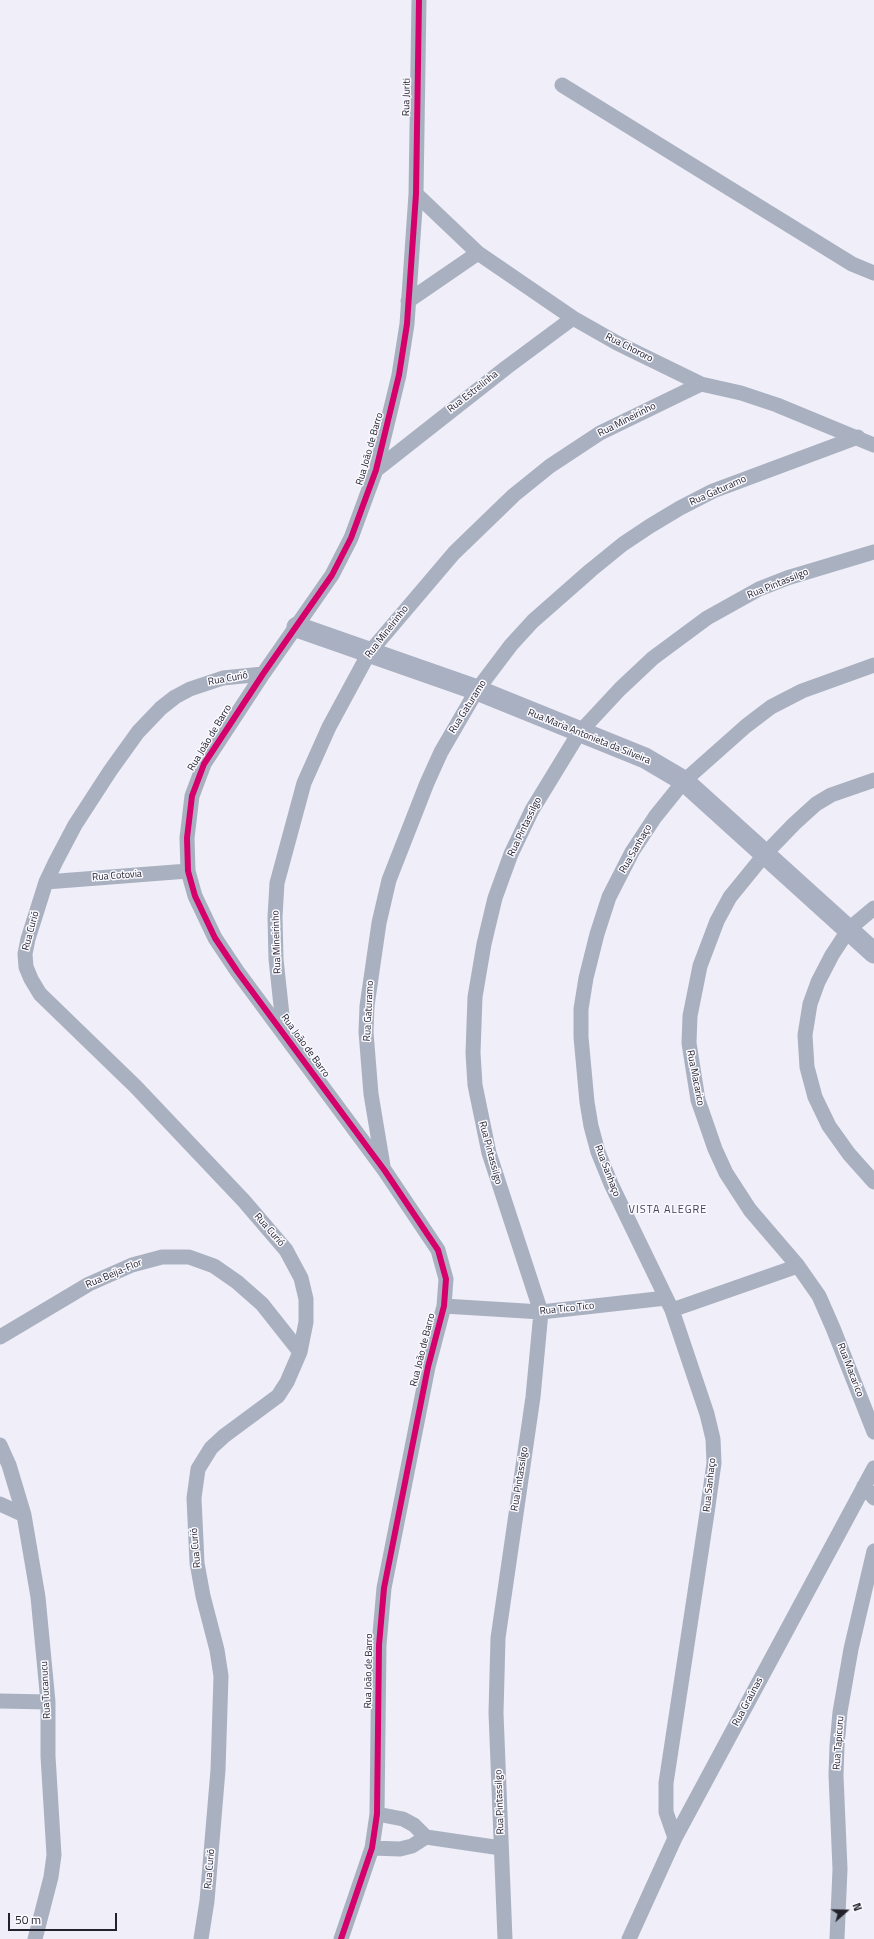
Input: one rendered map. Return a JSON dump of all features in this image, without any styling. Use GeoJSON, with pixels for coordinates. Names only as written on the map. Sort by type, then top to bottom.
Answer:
{"type":"FeatureCollection","features":[{"type":"Feature","properties":{"kind":"street","name":"Rua Juriti"},"geometry":{"type":"LineString","coordinates":[[416,194],[418,0]]}},
{"type":"Feature","properties":{"kind":"street"},"geometry":{"type":"LineString","coordinates":[[562,85],[852,264],[874,273]]}},
{"type":"Feature","properties":{"kind":"street","name":"Rua Chororo"},"geometry":{"type":"LineString","coordinates":[[416,194],[478,252],[573,318],[617,343],[701,384],[741,393],[777,404],[874,445]]}},
{"type":"Feature","properties":{"kind":"street","name":"Rua João de Barro"},"geometry":{"type":"LineString","coordinates":[[341,1939],[372,1848],[377,1814],[379,1645],[384,1588],[428,1368],[444,1306],[446,1279],[438,1250],[384,1171],[215,938],[195,896],[188,871],[187,838],[188,815],[197,780],[219,740],[263,674],[328,582],[342,556],[376,470],[399,375],[408,301],[416,194]]}},
{"type":"Feature","properties":{"kind":"street"},"geometry":{"type":"LineString","coordinates":[[408,301],[478,252]]}},
{"type":"Feature","properties":{"kind":"street","name":"Rua Estrelinha"},"geometry":{"type":"LineString","coordinates":[[376,470],[501,371],[573,318]]}},
{"type":"Feature","properties":{"kind":"street","name":"Rua Mineirinho"},"geometry":{"type":"LineString","coordinates":[[284,1035],[276,959],[275,917],[277,883],[304,783],[329,727],[369,653],[454,553],[520,490],[550,466],[600,433],[701,384]]}},
{"type":"Feature","properties":{"kind":"street","name":"Rua Gaturamo"},"geometry":{"type":"LineString","coordinates":[[384,1171],[371,1094],[366,1032],[368,993],[378,923],[389,880],[427,783],[441,752],[477,690],[511,645],[533,622],[591,570],[623,544],[650,526],[713,491],[858,437]]}},
{"type":"Feature","properties":{"kind":"street","name":"Rua Pintassilgo"},"geometry":{"type":"LineString","coordinates":[[505,1939],[496,1713],[498,1638],[533,1397],[541,1312],[499,1186],[481,1121],[475,1085],[475,997],[484,944],[494,906],[511,854],[532,810],[579,733],[620,689],[653,658],[707,618],[759,589],[787,578],[874,552]]}},
{"type":"Feature","properties":{"kind":"street","name":"Rua Maria Antonieta da Silveira"},"geometry":{"type":"LineString","coordinates":[[297,627],[477,690],[579,733],[645,758],[684,781],[874,953]]}},
{"type":"Feature","properties":{"kind":"street","name":"Rua Sanhaço"},"geometry":{"type":"LineString","coordinates":[[675,1838],[666,1812],[666,1783],[714,1463],[713,1439],[707,1414],[669,1304],[610,1184],[598,1152],[591,1126],[586,1095],[581,1037],[581,1009],[586,978],[596,934],[609,897],[643,834],[684,781],[746,726],[771,708],[802,691],[874,665]]}},
{"type":"Feature","properties":{"kind":"street","name":"Rua Curió"},"geometry":{"type":"LineString","coordinates":[[201,1939],[207,1901],[217,1792],[221,1676],[217,1650],[203,1596],[197,1563],[194,1498],[198,1470],[211,1448],[224,1436],[278,1396],[287,1382],[300,1352],[306,1322],[306,1299],[301,1278],[286,1250],[244,1201],[146,1098],[40,994],[26,967],[25,954],[28,939],[46,882],[75,825],[110,771],[138,732],[157,712],[175,697],[205,683],[223,678],[263,674]]}},
{"type":"Feature","properties":{"kind":"street","name":"Rua Macarico"},"geometry":{"type":"LineString","coordinates":[[874,780],[831,795],[816,804],[765,854],[730,897],[708,944],[693,994],[690,1016],[689,1043],[698,1100],[715,1149],[726,1173],[750,1210],[798,1266],[819,1296],[827,1312],[874,1432]]}},
{"type":"Feature","properties":{"kind":"street","name":"Rua Cotovia"},"geometry":{"type":"LineString","coordinates":[[46,882],[188,871]]}},
{"type":"Feature","properties":{"kind":"street"},"geometry":{"type":"LineString","coordinates":[[874,908],[849,929],[832,955],[818,982],[810,1004],[805,1036],[807,1067],[815,1097],[829,1126],[849,1154],[874,1182]]}},
{"type":"Feature","properties":{"kind":"street","name":"Rua Beija-Flor"},"geometry":{"type":"LineString","coordinates":[[0,1337],[89,1284],[132,1265],[162,1257],[189,1257],[214,1266],[237,1282],[262,1304],[300,1352]]}},
{"type":"Feature","properties":{"kind":"street","name":"Rua Tico Tico"},"geometry":{"type":"LineString","coordinates":[[444,1306],[541,1312],[669,1304],[798,1266]]}},
{"type":"Feature","properties":{"kind":"street","name":"Rua Tucanucu"},"geometry":{"type":"LineString","coordinates":[[0,1445],[9,1465],[24,1515],[39,1604],[48,1702],[48,1756],[54,1855],[51,1877],[35,1939]]}},
{"type":"Feature","properties":{"kind":"street","name":"Rua Graúnas"},"geometry":{"type":"LineString","coordinates":[[629,1939],[675,1838],[874,1468]]}},
{"type":"Feature","properties":{"kind":"street"},"geometry":{"type":"LineString","coordinates":[[864,1486],[874,1498]]}},
{"type":"Feature","properties":{"kind":"street"},"geometry":{"type":"LineString","coordinates":[[0,1504],[24,1515]]}},
{"type":"Feature","properties":{"kind":"street","name":"Rua Tapicuru"},"geometry":{"type":"LineString","coordinates":[[837,1939],[840,1877],[837,1746],[841,1706],[851,1649],[874,1550]]}},
{"type":"Feature","properties":{"kind":"street"},"geometry":{"type":"LineString","coordinates":[[0,1701],[48,1702]]}},
{"type":"Feature","properties":{"kind":"street"},"geometry":{"type":"LineString","coordinates":[[377,1814],[403,1819],[414,1825],[426,1837],[501,1848]]}},
{"type":"Feature","properties":{"kind":"street"},"geometry":{"type":"LineString","coordinates":[[372,1848],[400,1849],[412,1846],[426,1837]]}},
{"type":"Feature","properties":{"kind":"cycle path"},"geometry":{"type":"LineString","coordinates":[[341,1939],[372,1848],[377,1814],[379,1645],[384,1588],[428,1367],[444,1306],[446,1279],[438,1250],[385,1171],[237,971],[215,938],[195,896],[188,871],[187,838],[192,796],[204,764],[263,674],[332,575],[351,538],[376,470],[399,375],[407,324],[416,194],[419,0]]}},
{"type":"Feature","properties":{"kind":"district","name":"VISTA ALEGRE"},"geometry":{"type":"Point","coordinates":[668,1210]}}]}
